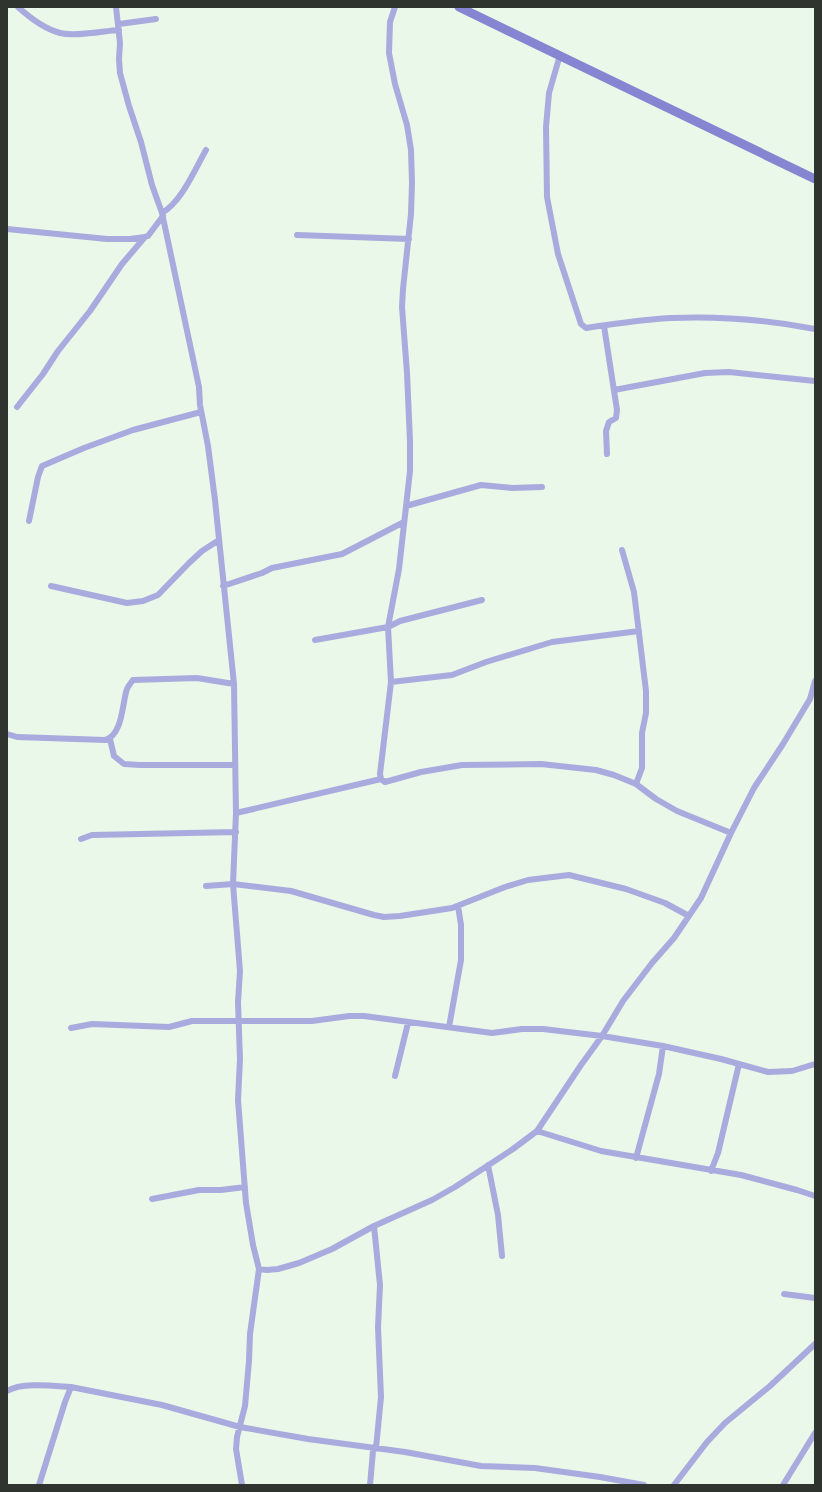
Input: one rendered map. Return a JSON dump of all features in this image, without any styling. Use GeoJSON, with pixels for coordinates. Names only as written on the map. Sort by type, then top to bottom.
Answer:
{"type":"FeatureCollection","features":[{"type":"Feature","properties":{"kind":"main road"},"geometry":{"type":"LineString","coordinates":[[459,7],[815,179]]}},
{"type":"Feature","properties":{"kind":"street"},"geometry":{"type":"LineString","coordinates":[[18,7],[27,16],[59,33],[72,34],[119,27],[156,19]]}},
{"type":"Feature","properties":{"kind":"street"},"geometry":{"type":"LineString","coordinates":[[116,7],[119,27],[120,73],[162,215],[199,387],[208,446],[234,684],[236,832],[233,884],[240,971],[238,1002],[238,1100],[245,1187],[250,1225],[259,1269],[250,1334],[245,1406],[237,1437],[236,1448],[242,1485]]}},
{"type":"Feature","properties":{"kind":"street"},"geometry":{"type":"LineString","coordinates":[[381,779],[380,774],[391,682],[388,627],[399,568],[410,471],[410,441],[402,307],[409,239],[412,183],[411,150],[407,125],[395,84],[389,53],[390,22],[395,7]]}},
{"type":"Feature","properties":{"kind":"street"},"geometry":{"type":"LineString","coordinates":[[560,55],[549,93],[546,126],[547,197],[558,254],[581,324],[586,328],[649,320],[680,318],[766,321],[815,329]]}},
{"type":"Feature","properties":{"kind":"street"},"geometry":{"type":"LineString","coordinates":[[17,407],[43,374],[58,351],[90,311],[122,264],[145,237],[148,236],[162,215],[172,206],[181,194],[206,150]]}},
{"type":"Feature","properties":{"kind":"street"},"geometry":{"type":"LineString","coordinates":[[7,229],[107,239],[130,239],[145,237]]}},
{"type":"Feature","properties":{"kind":"street"},"geometry":{"type":"LineString","coordinates":[[297,235],[409,239]]}},
{"type":"Feature","properties":{"kind":"street"},"geometry":{"type":"LineString","coordinates":[[604,326],[617,410],[616,418],[609,422],[606,431],[607,454]]}},
{"type":"Feature","properties":{"kind":"street"},"geometry":{"type":"LineString","coordinates":[[614,390],[705,373],[729,372],[815,380]]}},
{"type":"Feature","properties":{"kind":"street"},"geometry":{"type":"LineString","coordinates":[[29,521],[38,477],[42,466],[84,448],[133,430],[202,412]]}},
{"type":"Feature","properties":{"kind":"street"},"geometry":{"type":"LineString","coordinates":[[406,506],[481,485],[512,488],[542,488]]}},
{"type":"Feature","properties":{"kind":"street"},"geometry":{"type":"LineString","coordinates":[[223,586],[279,566],[342,554],[404,522]]}},
{"type":"Feature","properties":{"kind":"street"},"geometry":{"type":"LineString","coordinates":[[51,586],[127,603],[143,601],[158,595],[202,551],[219,540]]}},
{"type":"Feature","properties":{"kind":"street"},"geometry":{"type":"LineString","coordinates":[[622,550],[634,592],[646,691],[646,713],[642,733],[642,768],[636,784]]}},
{"type":"Feature","properties":{"kind":"street"},"geometry":{"type":"LineString","coordinates":[[315,640],[388,627],[400,621],[482,600]]}},
{"type":"Feature","properties":{"kind":"street"},"geometry":{"type":"LineString","coordinates":[[391,682],[452,675],[486,662],[552,642],[639,631]]}},
{"type":"Feature","properties":{"kind":"street"},"geometry":{"type":"LineString","coordinates":[[7,734],[18,737],[110,739],[120,722],[128,688],[133,680],[197,678],[234,684]]}},
{"type":"Feature","properties":{"kind":"street"},"geometry":{"type":"LineString","coordinates":[[259,1269],[278,1269],[299,1263],[332,1249],[374,1226],[432,1200],[455,1187],[513,1149],[537,1131],[602,1036],[623,1001],[652,963],[674,938],[701,898],[754,788],[810,699],[815,681]]}},
{"type":"Feature","properties":{"kind":"street"},"geometry":{"type":"LineString","coordinates":[[110,739],[114,756],[124,764],[140,766],[234,766]]}},
{"type":"Feature","properties":{"kind":"street"},"geometry":{"type":"LineString","coordinates":[[236,813],[381,779],[385,782],[420,772],[462,765],[541,764],[596,770],[614,775],[636,784],[656,799],[677,811],[731,833]]}},
{"type":"Feature","properties":{"kind":"street"},"geometry":{"type":"LineString","coordinates":[[80,839],[92,835],[236,832]]}},
{"type":"Feature","properties":{"kind":"street"},"geometry":{"type":"LineString","coordinates":[[206,886],[233,884],[291,891],[384,917],[452,908],[505,887],[528,880],[569,875],[626,889],[666,903],[689,916]]}},
{"type":"Feature","properties":{"kind":"street"},"geometry":{"type":"LineString","coordinates":[[448,1027],[461,960],[461,925],[458,906]]}},
{"type":"Feature","properties":{"kind":"street"},"geometry":{"type":"LineString","coordinates":[[71,1028],[92,1024],[169,1027],[192,1021],[312,1022],[349,1016],[376,1017],[408,1023],[492,1033],[522,1029],[543,1029],[602,1036],[663,1046],[768,1072],[792,1070],[815,1064]]}},
{"type":"Feature","properties":{"kind":"street"},"geometry":{"type":"LineString","coordinates":[[395,1076],[408,1023]]}},
{"type":"Feature","properties":{"kind":"street"},"geometry":{"type":"LineString","coordinates":[[636,1158],[659,1074],[663,1046]]}},
{"type":"Feature","properties":{"kind":"street"},"geometry":{"type":"LineString","coordinates":[[711,1171],[718,1152],[739,1064]]}},
{"type":"Feature","properties":{"kind":"street"},"geometry":{"type":"LineString","coordinates":[[537,1131],[601,1151],[741,1175],[815,1196]]}},
{"type":"Feature","properties":{"kind":"street"},"geometry":{"type":"LineString","coordinates":[[488,1164],[498,1215],[502,1256]]}},
{"type":"Feature","properties":{"kind":"street"},"geometry":{"type":"LineString","coordinates":[[152,1199],[199,1190],[221,1190],[245,1187]]}},
{"type":"Feature","properties":{"kind":"street"},"geometry":{"type":"LineString","coordinates":[[370,1485],[373,1451],[376,1448],[381,1397],[378,1327],[380,1285],[374,1226]]}},
{"type":"Feature","properties":{"kind":"street"},"geometry":{"type":"LineString","coordinates":[[784,1294],[815,1298]]}},
{"type":"Feature","properties":{"kind":"street"},"geometry":{"type":"LineString","coordinates":[[674,1485],[707,1442],[725,1424],[770,1386],[815,1344]]}},
{"type":"Feature","properties":{"kind":"street"},"geometry":{"type":"LineString","coordinates":[[7,1391],[10,1389],[28,1386],[71,1387],[156,1404],[240,1427],[481,1466],[535,1468],[644,1485]]}},
{"type":"Feature","properties":{"kind":"street"},"geometry":{"type":"LineString","coordinates":[[39,1485],[71,1387]]}},
{"type":"Feature","properties":{"kind":"street"},"geometry":{"type":"LineString","coordinates":[[783,1485],[815,1433]]}}]}
